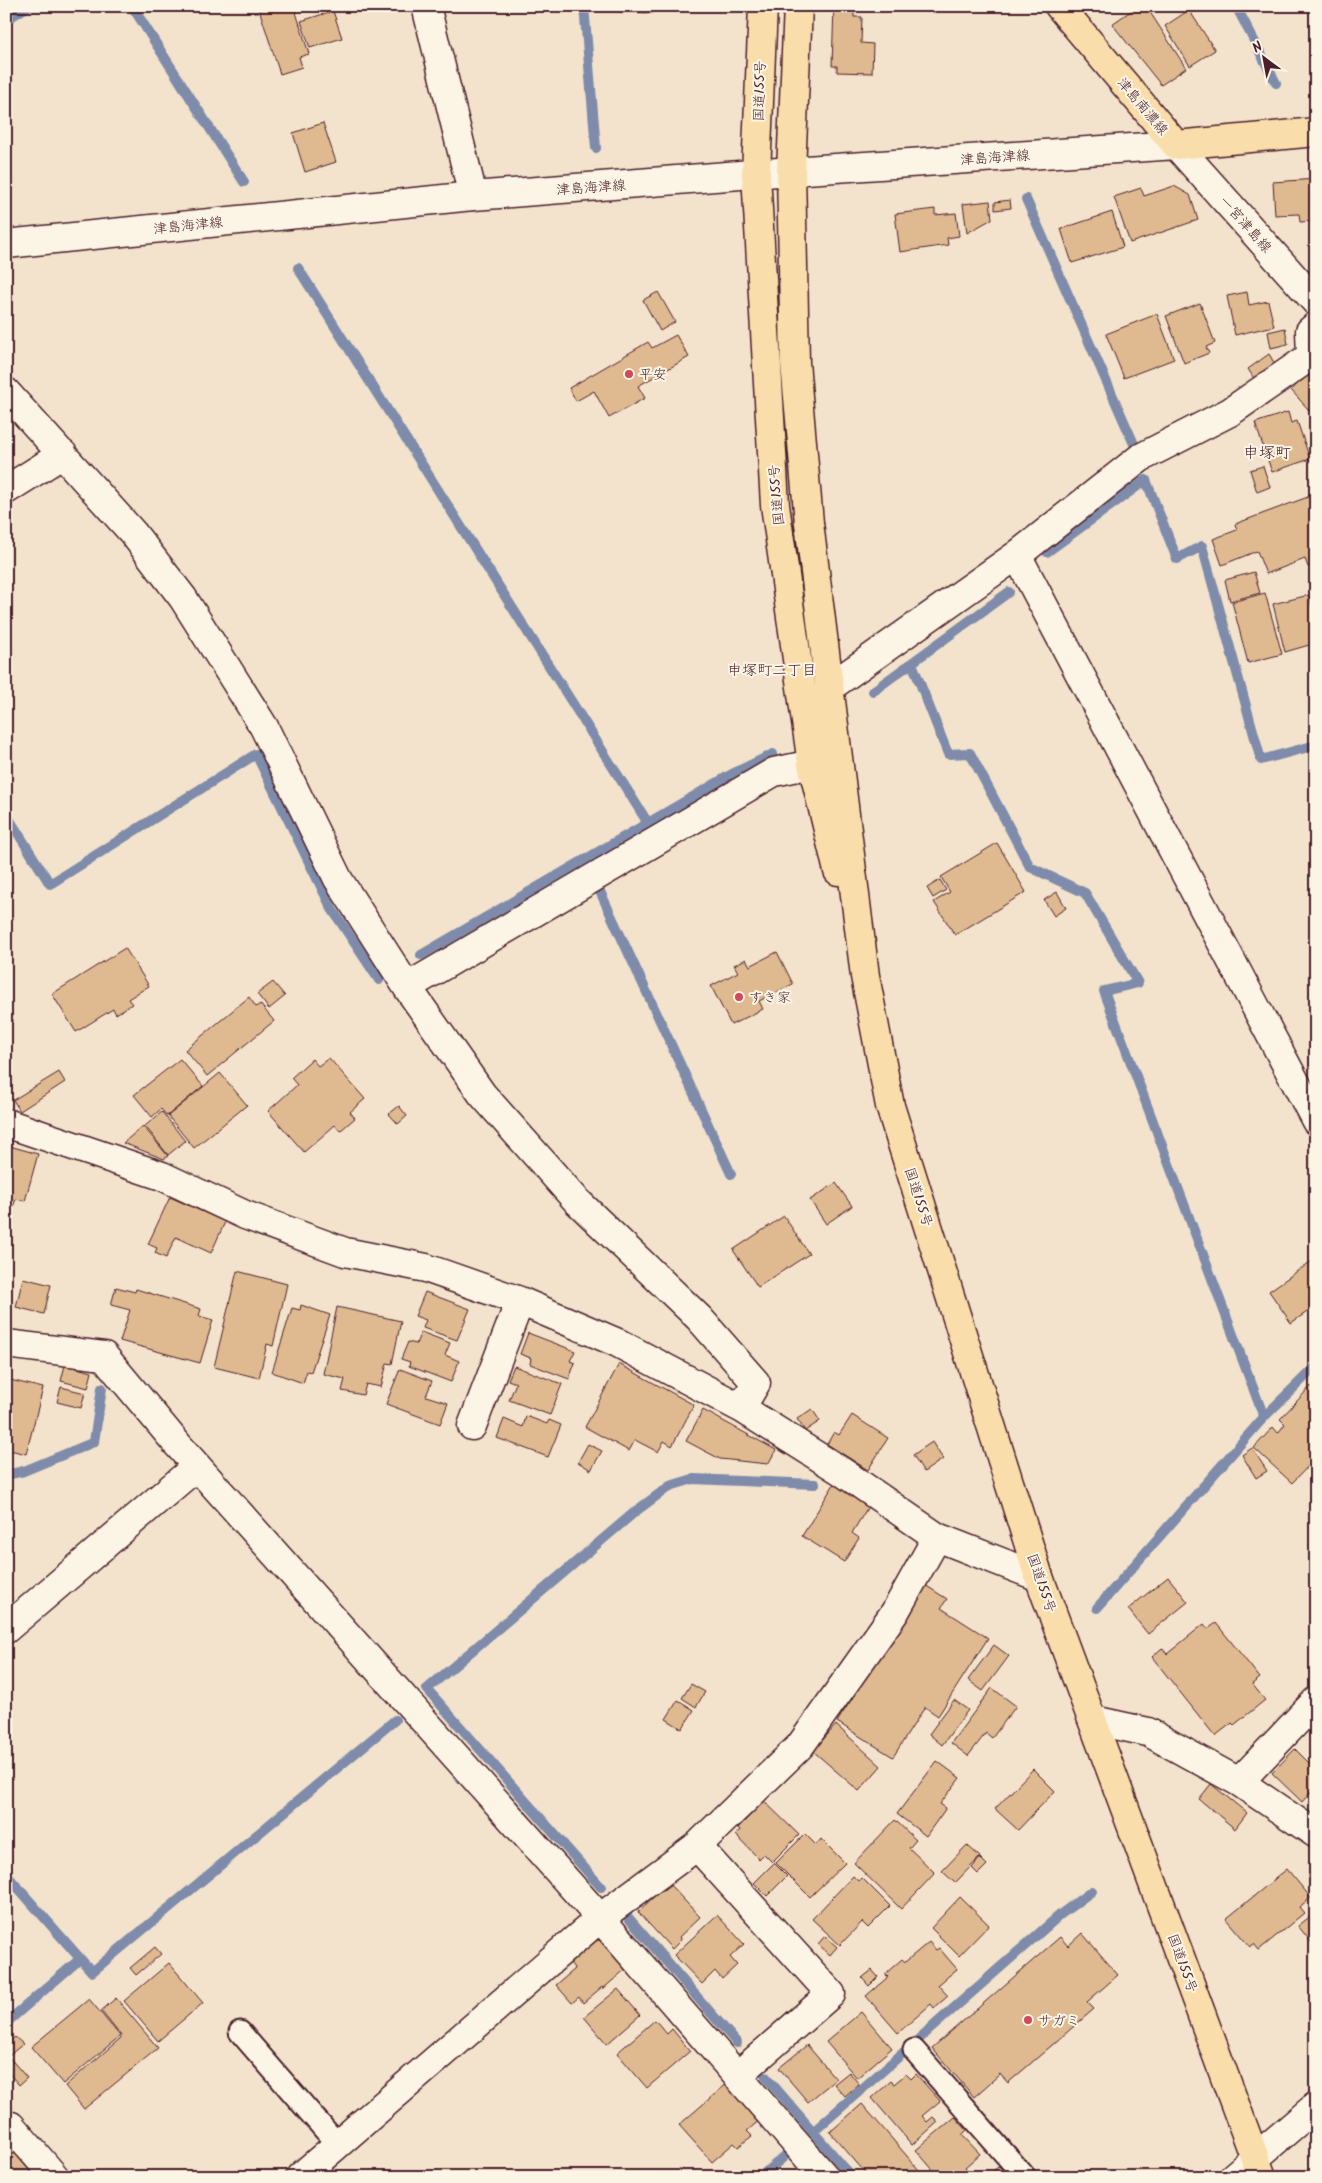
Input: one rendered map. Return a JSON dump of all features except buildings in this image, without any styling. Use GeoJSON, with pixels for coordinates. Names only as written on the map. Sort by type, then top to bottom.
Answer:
{"type":"FeatureCollection","features":[{"type":"Feature","properties":{"kind":"main road","name":"国道155号"},"geometry":{"type":"LineString","coordinates":[[762,6],[756,174],[775,504],[812,764],[819,798],[865,976],[890,1106],[1039,1577],[1258,2167]]}},
{"type":"Feature","properties":{"kind":"main road","name":"国道155号"},"geometry":{"type":"LineString","coordinates":[[798,6],[791,171],[795,362],[810,523],[865,976]]}},
{"type":"Feature","properties":{"kind":"main road","name":"津島南濃線"},"geometry":{"type":"LineString","coordinates":[[1059,6],[1176,145],[1316,132]]}},
{"type":"Feature","properties":{"kind":"street"},"geometry":{"type":"LineString","coordinates":[[426,6],[473,196]]}},
{"type":"Feature","properties":{"kind":"street","name":"津島海津線"},"geometry":{"type":"LineString","coordinates":[[6,244],[473,196],[791,171],[1176,145]]}},
{"type":"Feature","properties":{"kind":"street","name":"一宮津島線"},"geometry":{"type":"LineString","coordinates":[[1176,145],[1316,302]]}},
{"type":"Feature","properties":{"kind":"street"},"geometry":{"type":"LineString","coordinates":[[830,687],[1017,555],[1140,458],[1230,412],[1311,356],[1310,331],[1316,326]]}},
{"type":"Feature","properties":{"kind":"street"},"geometry":{"type":"LineString","coordinates":[[6,392],[134,533],[183,598],[264,727],[338,879],[407,987],[482,1094],[577,1202],[699,1318],[756,1383],[740,1408]]}},
{"type":"Feature","properties":{"kind":"street"},"geometry":{"type":"LineString","coordinates":[[6,490],[63,454]]}},
{"type":"Feature","properties":{"kind":"street"},"geometry":{"type":"LineString","coordinates":[[1017,555],[1316,1121]]}},
{"type":"Feature","properties":{"kind":"street"},"geometry":{"type":"LineString","coordinates":[[407,987],[774,772],[812,764]]}},
{"type":"Feature","properties":{"kind":"street"},"geometry":{"type":"LineString","coordinates":[[6,1123],[162,1176],[245,1215],[345,1252],[426,1268],[520,1301],[618,1343],[740,1408],[842,1471],[937,1537],[1039,1577]]}},
{"type":"Feature","properties":{"kind":"street"},"geometry":{"type":"LineString","coordinates":[[472,1426],[520,1301]]}},
{"type":"Feature","properties":{"kind":"street"},"geometry":{"type":"LineString","coordinates":[[6,1344],[104,1356],[197,1466],[600,1918],[825,2177]]}},
{"type":"Feature","properties":{"kind":"street"},"geometry":{"type":"LineString","coordinates":[[6,1629],[197,1466]]}},
{"type":"Feature","properties":{"kind":"street"},"geometry":{"type":"LineString","coordinates":[[300,2177],[600,1918],[697,1846],[800,1746],[895,1612],[937,1537]]}},
{"type":"Feature","properties":{"kind":"street"},"geometry":{"type":"LineString","coordinates":[[1239,1782],[1316,1701]]}},
{"type":"Feature","properties":{"kind":"street"},"geometry":{"type":"LineString","coordinates":[[1093,1720],[1148,1732],[1239,1782],[1316,1834]]}},
{"type":"Feature","properties":{"kind":"street"},"geometry":{"type":"LineString","coordinates":[[697,1846],[831,1994],[737,2076]]}},
{"type":"Feature","properties":{"kind":"street"},"geometry":{"type":"LineString","coordinates":[[1233,2177],[1258,2167],[1316,2106]]}},
{"type":"Feature","properties":{"kind":"street"},"geometry":{"type":"LineString","coordinates":[[6,2130],[11,2126],[55,2177]]}},
{"type":"Feature","properties":{"kind":"lane"},"geometry":{"type":"LineString","coordinates":[[240,2032],[338,2145]]}},
{"type":"Feature","properties":{"kind":"lane"},"geometry":{"type":"LineString","coordinates":[[914,2050],[1025,2177]]}},
{"type":"Feature","properties":{"kind":"waterway"},"geometry":{"type":"LineString","coordinates":[[6,20],[28,6]]}},
{"type":"Feature","properties":{"kind":"waterway"},"geometry":{"type":"LineString","coordinates":[[132,6],[244,182]]}},
{"type":"Feature","properties":{"kind":"waterway"},"geometry":{"type":"LineString","coordinates":[[584,6],[596,148]]}},
{"type":"Feature","properties":{"kind":"waterway"},"geometry":{"type":"LineString","coordinates":[[1236,6],[1276,83]]}},
{"type":"Feature","properties":{"kind":"waterway"},"geometry":{"type":"LineString","coordinates":[[1026,199],[1134,444]]}},
{"type":"Feature","properties":{"kind":"waterway"},"geometry":{"type":"LineString","coordinates":[[298,268],[648,823]]}},
{"type":"Feature","properties":{"kind":"waterway"},"geometry":{"type":"LineString","coordinates":[[1047,552],[1146,480],[1177,559],[1202,546],[1261,760],[1316,745]]}},
{"type":"Feature","properties":{"kind":"waterway"},"geometry":{"type":"LineString","coordinates":[[873,691],[1009,592]]}},
{"type":"Feature","properties":{"kind":"waterway"},"geometry":{"type":"LineString","coordinates":[[912,663],[948,754],[970,753],[1030,867],[1085,893],[1138,983],[1104,991],[1264,1417]]}},
{"type":"Feature","properties":{"kind":"waterway"},"geometry":{"type":"LineString","coordinates":[[6,814],[50,884],[256,754],[332,909],[379,980]]}},
{"type":"Feature","properties":{"kind":"waterway"},"geometry":{"type":"LineString","coordinates":[[421,955],[732,774],[773,754]]}},
{"type":"Feature","properties":{"kind":"waterway"},"geometry":{"type":"LineString","coordinates":[[598,887],[731,1174]]}},
{"type":"Feature","properties":{"kind":"waterway"},"geometry":{"type":"LineString","coordinates":[[1097,1608],[1264,1417],[1316,1366]]}},
{"type":"Feature","properties":{"kind":"waterway"},"geometry":{"type":"LineString","coordinates":[[6,1475],[24,1471],[94,1442],[102,1388]]}},
{"type":"Feature","properties":{"kind":"waterway"},"geometry":{"type":"LineString","coordinates":[[601,1887],[427,1689],[636,1511],[670,1486],[693,1479],[815,1484]]}},
{"type":"Feature","properties":{"kind":"waterway"},"geometry":{"type":"LineString","coordinates":[[6,1874],[92,1972],[395,1720]]}},
{"type":"Feature","properties":{"kind":"waterway"},"geometry":{"type":"LineString","coordinates":[[813,2132],[1061,1914],[1092,1891]]}},
{"type":"Feature","properties":{"kind":"waterway"},"geometry":{"type":"LineString","coordinates":[[626,1915],[737,2043]]}},
{"type":"Feature","properties":{"kind":"waterway"},"geometry":{"type":"LineString","coordinates":[[6,2023],[80,1959]]}},
{"type":"Feature","properties":{"kind":"waterway"},"geometry":{"type":"LineString","coordinates":[[766,2077],[852,2177]]}},
{"type":"Feature","properties":{"kind":"waterway"},"geometry":{"type":"LineString","coordinates":[[760,2177],[792,2150]]}},
{"type":"Feature","properties":{"kind":"place","name":"平安"},"geometry":{"type":"Point","coordinates":[629,374]}},
{"type":"Feature","properties":{"kind":"place","name":"すき家"},"geometry":{"type":"Point","coordinates":[739,997]}},
{"type":"Feature","properties":{"kind":"place","name":"サガミ"},"geometry":{"type":"Point","coordinates":[1028,2020]}},
{"type":"Feature","properties":{"kind":"district","name":"申塚町"},"geometry":{"type":"Point","coordinates":[1267,452]}},
{"type":"Feature","properties":{"kind":"district","name":"申塚町二丁目"},"geometry":{"type":"Point","coordinates":[772,670]}}]}
